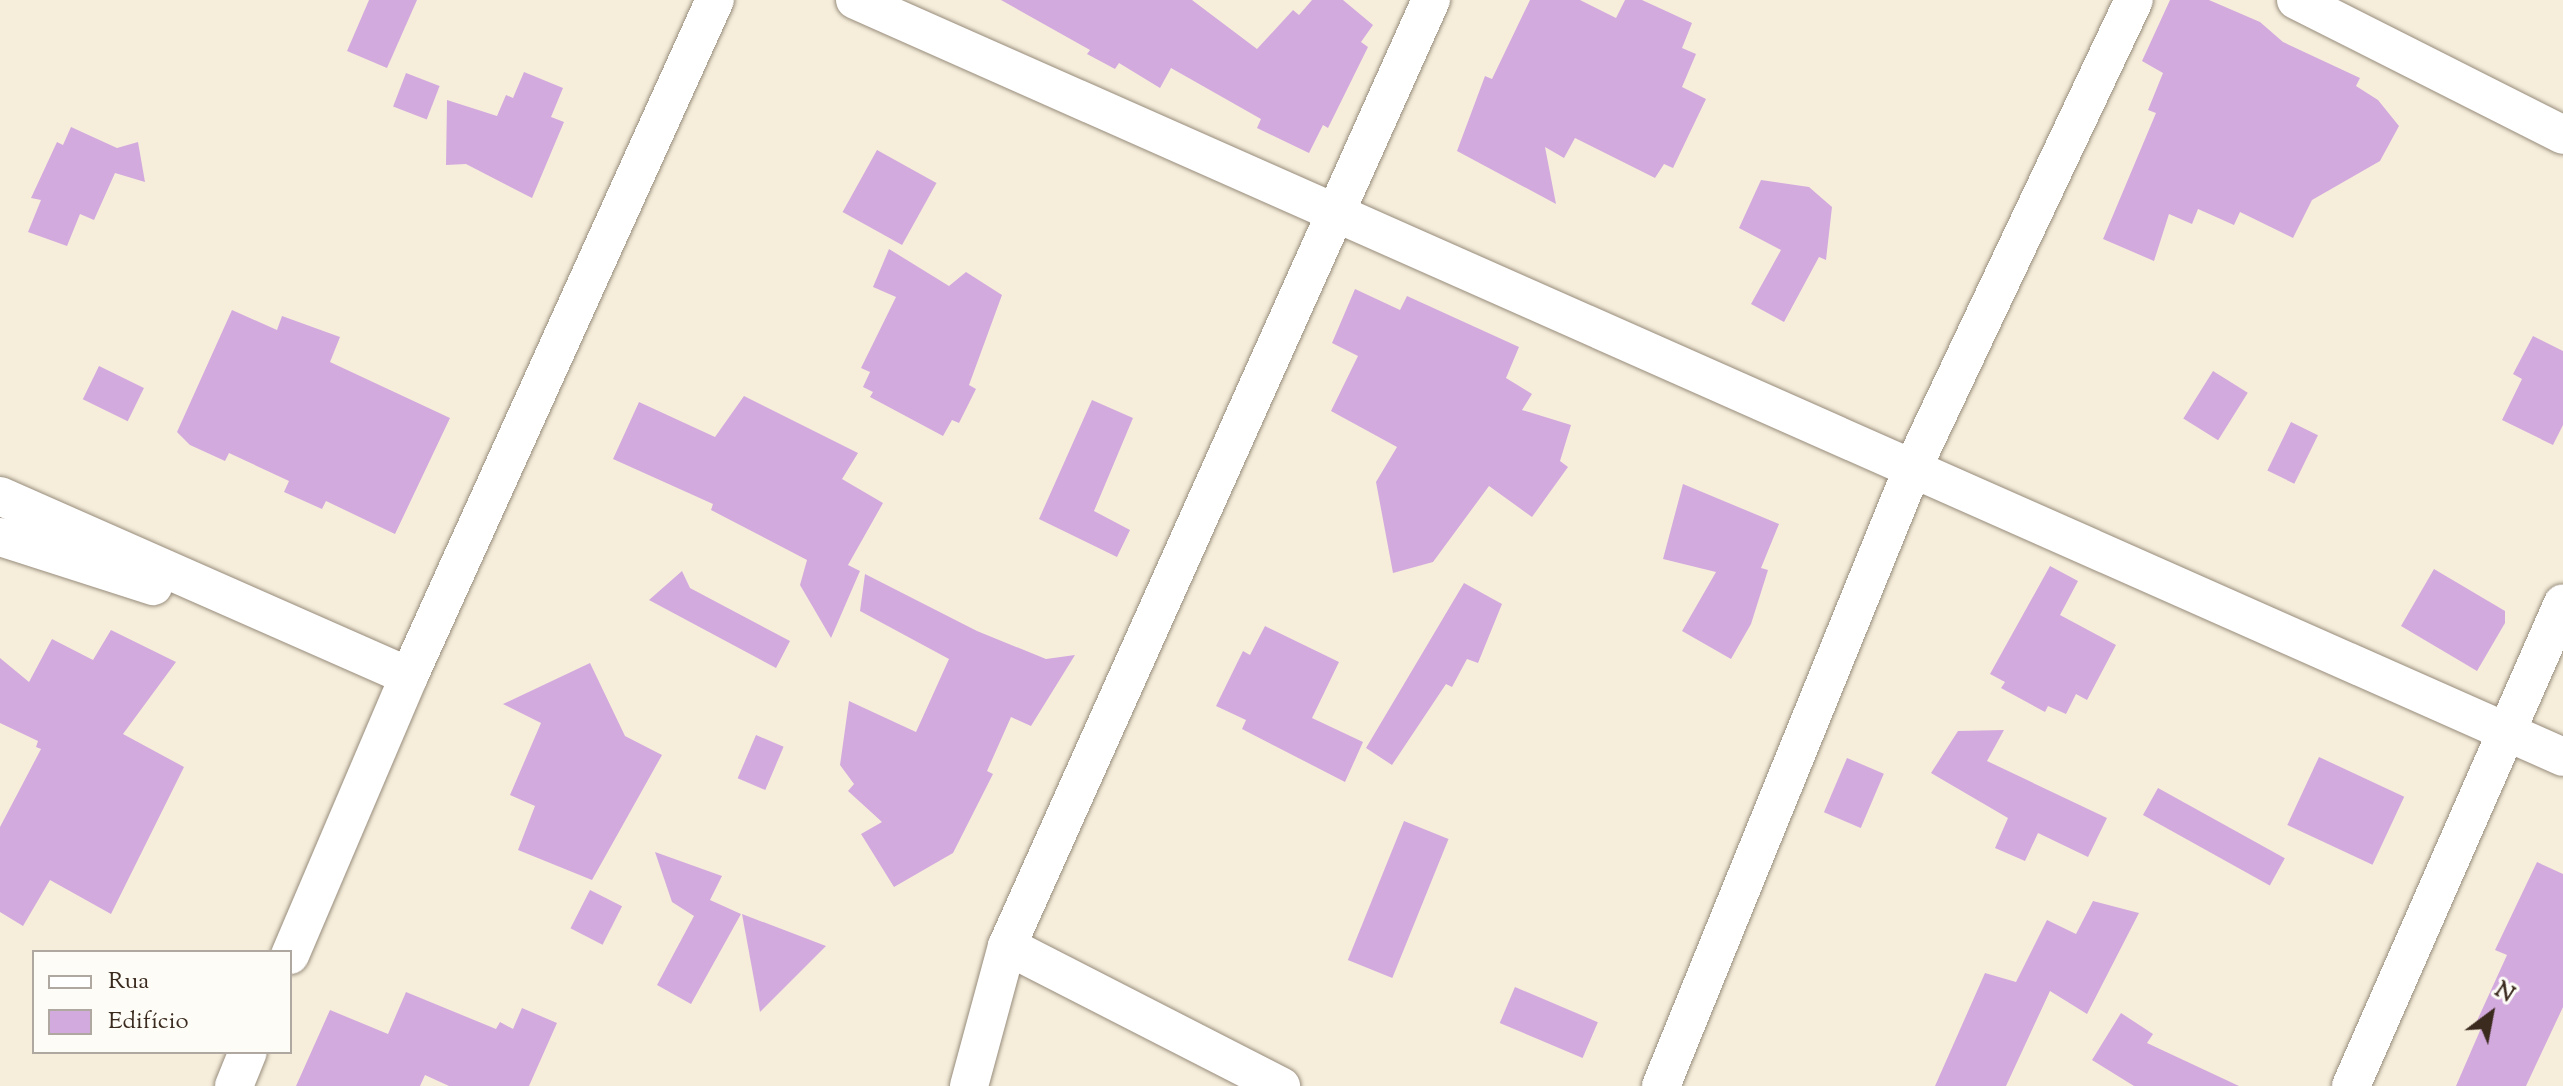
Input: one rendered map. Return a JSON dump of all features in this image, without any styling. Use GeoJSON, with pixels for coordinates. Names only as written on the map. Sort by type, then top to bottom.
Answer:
{"type":"FeatureCollection","features":[{"type":"Feature","properties":{"kind":"street"},"geometry":{"type":"LineString","coordinates":[[292,950],[409,676],[715,0]]}},
{"type":"Feature","properties":{"kind":"street"},"geometry":{"type":"LineString","coordinates":[[855,0],[1914,465],[2563,757]]}},
{"type":"Feature","properties":{"kind":"street"},"geometry":{"type":"LineString","coordinates":[[969,1086],[1007,946],[1431,0]]}},
{"type":"Feature","properties":{"kind":"street"},"geometry":{"type":"LineString","coordinates":[[1661,1086],[1914,465],[2134,0]]}},
{"type":"Feature","properties":{"kind":"street"},"geometry":{"type":"LineString","coordinates":[[2296,0],[2563,135]]}},
{"type":"Feature","properties":{"kind":"street"},"geometry":{"type":"LineString","coordinates":[[0,496],[409,676]]}},
{"type":"Feature","properties":{"kind":"street"},"geometry":{"type":"LineString","coordinates":[[0,537],[146,585],[239,601]]}},
{"type":"Feature","properties":{"kind":"street"},"geometry":{"type":"LineString","coordinates":[[2351,1086],[2563,603]]}},
{"type":"Feature","properties":{"kind":"street"},"geometry":{"type":"LineString","coordinates":[[1007,946],[1281,1086]]}},
{"type":"Feature","properties":{"kind":"street"},"geometry":{"type":"LineString","coordinates":[[234,1086],[247,1054]]}},
{"type":"Feature","properties":{"kind":"building"},"geometry":{"type":"Polygon","coordinates":[[[369,0],[417,0],[387,68],[347,51],[369,0]]]}},
{"type":"Feature","properties":{"kind":"building"},"geometry":{"type":"Polygon","coordinates":[[[1001,0],[1192,0],[1257,49],[1293,10],[1299,15],[1312,0],[1343,0],[1373,25],[1361,42],[1368,47],[1328,128],[1323,125],[1309,153],[1257,128],[1261,119],[1171,68],[1160,88],[1119,63],[1115,69],[1087,54],[1090,50],[1001,0]]]}},
{"type":"Feature","properties":{"kind":"building"},"geometry":{"type":"Polygon","coordinates":[[[1530,0],[1580,0],[1616,18],[1625,0],[1642,0],[1692,23],[1682,48],[1696,54],[1682,87],[1706,99],[1673,168],[1664,164],[1655,178],[1575,138],[1564,158],[1545,147],[1556,204],[1457,151],[1485,76],[1492,79],[1530,0]]]}},
{"type":"Feature","properties":{"kind":"building"},"geometry":{"type":"Polygon","coordinates":[[[2170,0],[2209,0],[2260,22],[2283,42],[2360,78],[2356,86],[2378,100],[2399,126],[2380,161],[2312,200],[2293,238],[2240,212],[2234,225],[2198,209],[2192,224],[2169,214],[2154,261],[2103,239],[2156,113],[2148,110],[2163,73],[2142,61],[2170,0]]]}},
{"type":"Feature","properties":{"kind":"building"},"geometry":{"type":"Polygon","coordinates":[[[524,72],[563,88],[551,117],[564,122],[532,198],[466,164],[446,165],[447,100],[497,116],[506,95],[513,98],[524,72]]]}},
{"type":"Feature","properties":{"kind":"building"},"geometry":{"type":"Polygon","coordinates":[[[406,73],[440,86],[427,120],[393,107],[406,73]]]}},
{"type":"Feature","properties":{"kind":"building"},"geometry":{"type":"Polygon","coordinates":[[[71,127],[117,148],[138,142],[145,182],[115,173],[94,220],[80,214],[67,246],[28,232],[41,200],[31,198],[57,142],[63,145],[71,127]]]}},
{"type":"Feature","properties":{"kind":"building"},"geometry":{"type":"Polygon","coordinates":[[[877,150],[936,183],[902,245],[843,212],[877,150]]]}},
{"type":"Feature","properties":{"kind":"building"},"geometry":{"type":"Polygon","coordinates":[[[1761,180],[1809,187],[1832,207],[1826,260],[1819,257],[1784,322],[1751,304],[1781,250],[1739,228],[1761,180]]]}},
{"type":"Feature","properties":{"kind":"building"},"geometry":{"type":"Polygon","coordinates":[[[889,249],[949,286],[966,272],[1002,295],[969,385],[976,389],[959,423],[952,420],[943,436],[870,397],[873,392],[863,387],[870,372],[861,368],[896,297],[873,287],[889,249]]]}},
{"type":"Feature","properties":{"kind":"building"},"geometry":{"type":"Polygon","coordinates":[[[1355,289],[1400,310],[1407,296],[1519,347],[1506,378],[1532,394],[1522,410],[1571,425],[1560,461],[1568,467],[1532,517],[1489,486],[1433,562],[1393,573],[1376,482],[1397,447],[1331,411],[1358,356],[1332,343],[1355,289]]]}},
{"type":"Feature","properties":{"kind":"building"},"geometry":{"type":"Polygon","coordinates":[[[232,310],[277,330],[282,316],[340,337],[330,362],[450,418],[395,534],[326,501],[322,509],[284,492],[289,481],[229,453],[225,461],[190,445],[177,432],[232,310]]]}},
{"type":"Feature","properties":{"kind":"building"},"geometry":{"type":"Polygon","coordinates":[[[2533,336],[2563,351],[2563,425],[2553,445],[2502,420],[2522,379],[2513,374],[2533,336]]]}},
{"type":"Feature","properties":{"kind":"building"},"geometry":{"type":"Polygon","coordinates":[[[99,366],[144,388],[128,421],[83,399],[99,366]]]}},
{"type":"Feature","properties":{"kind":"building"},"geometry":{"type":"Polygon","coordinates":[[[2213,371],[2248,393],[2218,440],[2183,418],[2213,371]]]}},
{"type":"Feature","properties":{"kind":"building"},"geometry":{"type":"Polygon","coordinates":[[[744,396],[858,453],[842,479],[883,503],[848,565],[860,571],[831,638],[800,585],[807,560],[711,510],[713,504],[613,459],[639,402],[715,437],[744,396]]]}},
{"type":"Feature","properties":{"kind":"building"},"geometry":{"type":"Polygon","coordinates":[[[1092,400],[1133,418],[1094,511],[1130,530],[1117,557],[1039,519],[1092,400]]]}},
{"type":"Feature","properties":{"kind":"building"},"geometry":{"type":"Polygon","coordinates":[[[2291,422],[2318,435],[2294,484],[2267,471],[2291,422]]]}},
{"type":"Feature","properties":{"kind":"building"},"geometry":{"type":"Polygon","coordinates":[[[1683,484],[1779,524],[1761,568],[1768,570],[1751,624],[1731,659],[1682,631],[1716,572],[1663,559],[1683,484]]]}},
{"type":"Feature","properties":{"kind":"building"},"geometry":{"type":"Polygon","coordinates":[[[2050,566],[2078,581],[2060,615],[2116,645],[2087,700],[2076,694],[2066,714],[2048,706],[2045,712],[2001,688],[2005,682],[1990,674],[2050,566]]]}},
{"type":"Feature","properties":{"kind":"building"},"geometry":{"type":"Polygon","coordinates":[[[2434,569],[2505,611],[2505,623],[2477,671],[2401,626],[2434,569]]]}},
{"type":"Feature","properties":{"kind":"building"},"geometry":{"type":"Polygon","coordinates":[[[682,571],[690,588],[790,641],[776,668],[649,600],[682,571]]]}},
{"type":"Feature","properties":{"kind":"building"},"geometry":{"type":"Polygon","coordinates":[[[865,574],[977,631],[1046,659],[1075,655],[1031,726],[1011,717],[987,771],[993,774],[953,853],[894,887],[861,834],[882,822],[848,791],[854,784],[840,765],[849,701],[916,732],[949,659],[860,611],[865,574]]]}},
{"type":"Feature","properties":{"kind":"building"},"geometry":{"type":"Polygon","coordinates":[[[1464,583],[1502,604],[1478,663],[1467,659],[1452,687],[1446,684],[1392,765],[1366,748],[1464,583]]]}},
{"type":"Feature","properties":{"kind":"building"},"geometry":{"type":"Polygon","coordinates":[[[1265,626],[1339,662],[1312,718],[1363,742],[1345,782],[1242,729],[1246,720],[1216,706],[1243,651],[1250,655],[1265,626]]]}},
{"type":"Feature","properties":{"kind":"building"},"geometry":{"type":"Polygon","coordinates":[[[111,630],[176,662],[123,734],[184,767],[111,914],[50,880],[23,926],[0,912],[0,827],[41,749],[36,747],[38,741],[0,723],[0,658],[29,682],[52,639],[93,660],[111,630]]]}},
{"type":"Feature","properties":{"kind":"building"},"geometry":{"type":"Polygon","coordinates":[[[590,663],[625,736],[662,755],[592,880],[518,850],[535,806],[510,795],[541,723],[503,704],[590,663]]]}},
{"type":"Feature","properties":{"kind":"building"},"geometry":{"type":"Polygon","coordinates":[[[2004,730],[1987,761],[2107,818],[2088,857],[2038,833],[2025,861],[1995,848],[2008,818],[1931,773],[1958,731],[2004,730]]]}},
{"type":"Feature","properties":{"kind":"building"},"geometry":{"type":"Polygon","coordinates":[[[756,735],[784,747],[765,790],[738,778],[756,735]]]}},
{"type":"Feature","properties":{"kind":"building"},"geometry":{"type":"Polygon","coordinates":[[[2319,757],[2404,797],[2372,865],[2287,825],[2319,757]]]}},
{"type":"Feature","properties":{"kind":"building"},"geometry":{"type":"Polygon","coordinates":[[[1847,758],[1884,774],[1861,828],[1824,812],[1847,758]]]}},
{"type":"Feature","properties":{"kind":"building"},"geometry":{"type":"Polygon","coordinates":[[[2158,788],[2285,858],[2270,885],[2143,815],[2158,788]]]}},
{"type":"Feature","properties":{"kind":"building"},"geometry":{"type":"Polygon","coordinates":[[[1404,821],[1449,839],[1392,978],[1348,960],[1404,821]]]}},
{"type":"Feature","properties":{"kind":"building"},"geometry":{"type":"Polygon","coordinates":[[[655,852],[722,876],[710,900],[741,914],[691,1004],[657,985],[694,916],[672,902],[655,852]]]}},
{"type":"Feature","properties":{"kind":"building"},"geometry":{"type":"Polygon","coordinates":[[[2537,862],[2563,874],[2563,1007],[2526,1086],[2456,1086],[2482,1026],[2476,1023],[2507,955],[2495,950],[2537,862]]]}},
{"type":"Feature","properties":{"kind":"building"},"geometry":{"type":"Polygon","coordinates":[[[590,890],[622,906],[603,945],[570,928],[590,890]]]}},
{"type":"Feature","properties":{"kind":"building"},"geometry":{"type":"Polygon","coordinates":[[[2093,901],[2139,913],[2087,1014],[2050,991],[2006,1086],[1935,1086],[1985,973],[2016,982],[2047,920],[2076,934],[2093,901]]]}},
{"type":"Feature","properties":{"kind":"building"},"geometry":{"type":"Polygon","coordinates":[[[742,914],[826,946],[760,1012],[742,914]]]}},
{"type":"Feature","properties":{"kind":"building"},"geometry":{"type":"Polygon","coordinates":[[[1515,987],[1598,1022],[1583,1058],[1500,1023],[1515,987]]]}},
{"type":"Feature","properties":{"kind":"building"},"geometry":{"type":"Polygon","coordinates":[[[406,992],[496,1029],[500,1022],[513,1029],[522,1008],[557,1023],[529,1086],[449,1086],[425,1075],[420,1086],[296,1086],[330,1010],[388,1034],[406,992]]]}},
{"type":"Feature","properties":{"kind":"building"},"geometry":{"type":"Polygon","coordinates":[[[2121,1013],[2153,1034],[2147,1043],[2239,1086],[2134,1086],[2092,1060],[2121,1013]]]}}]}
